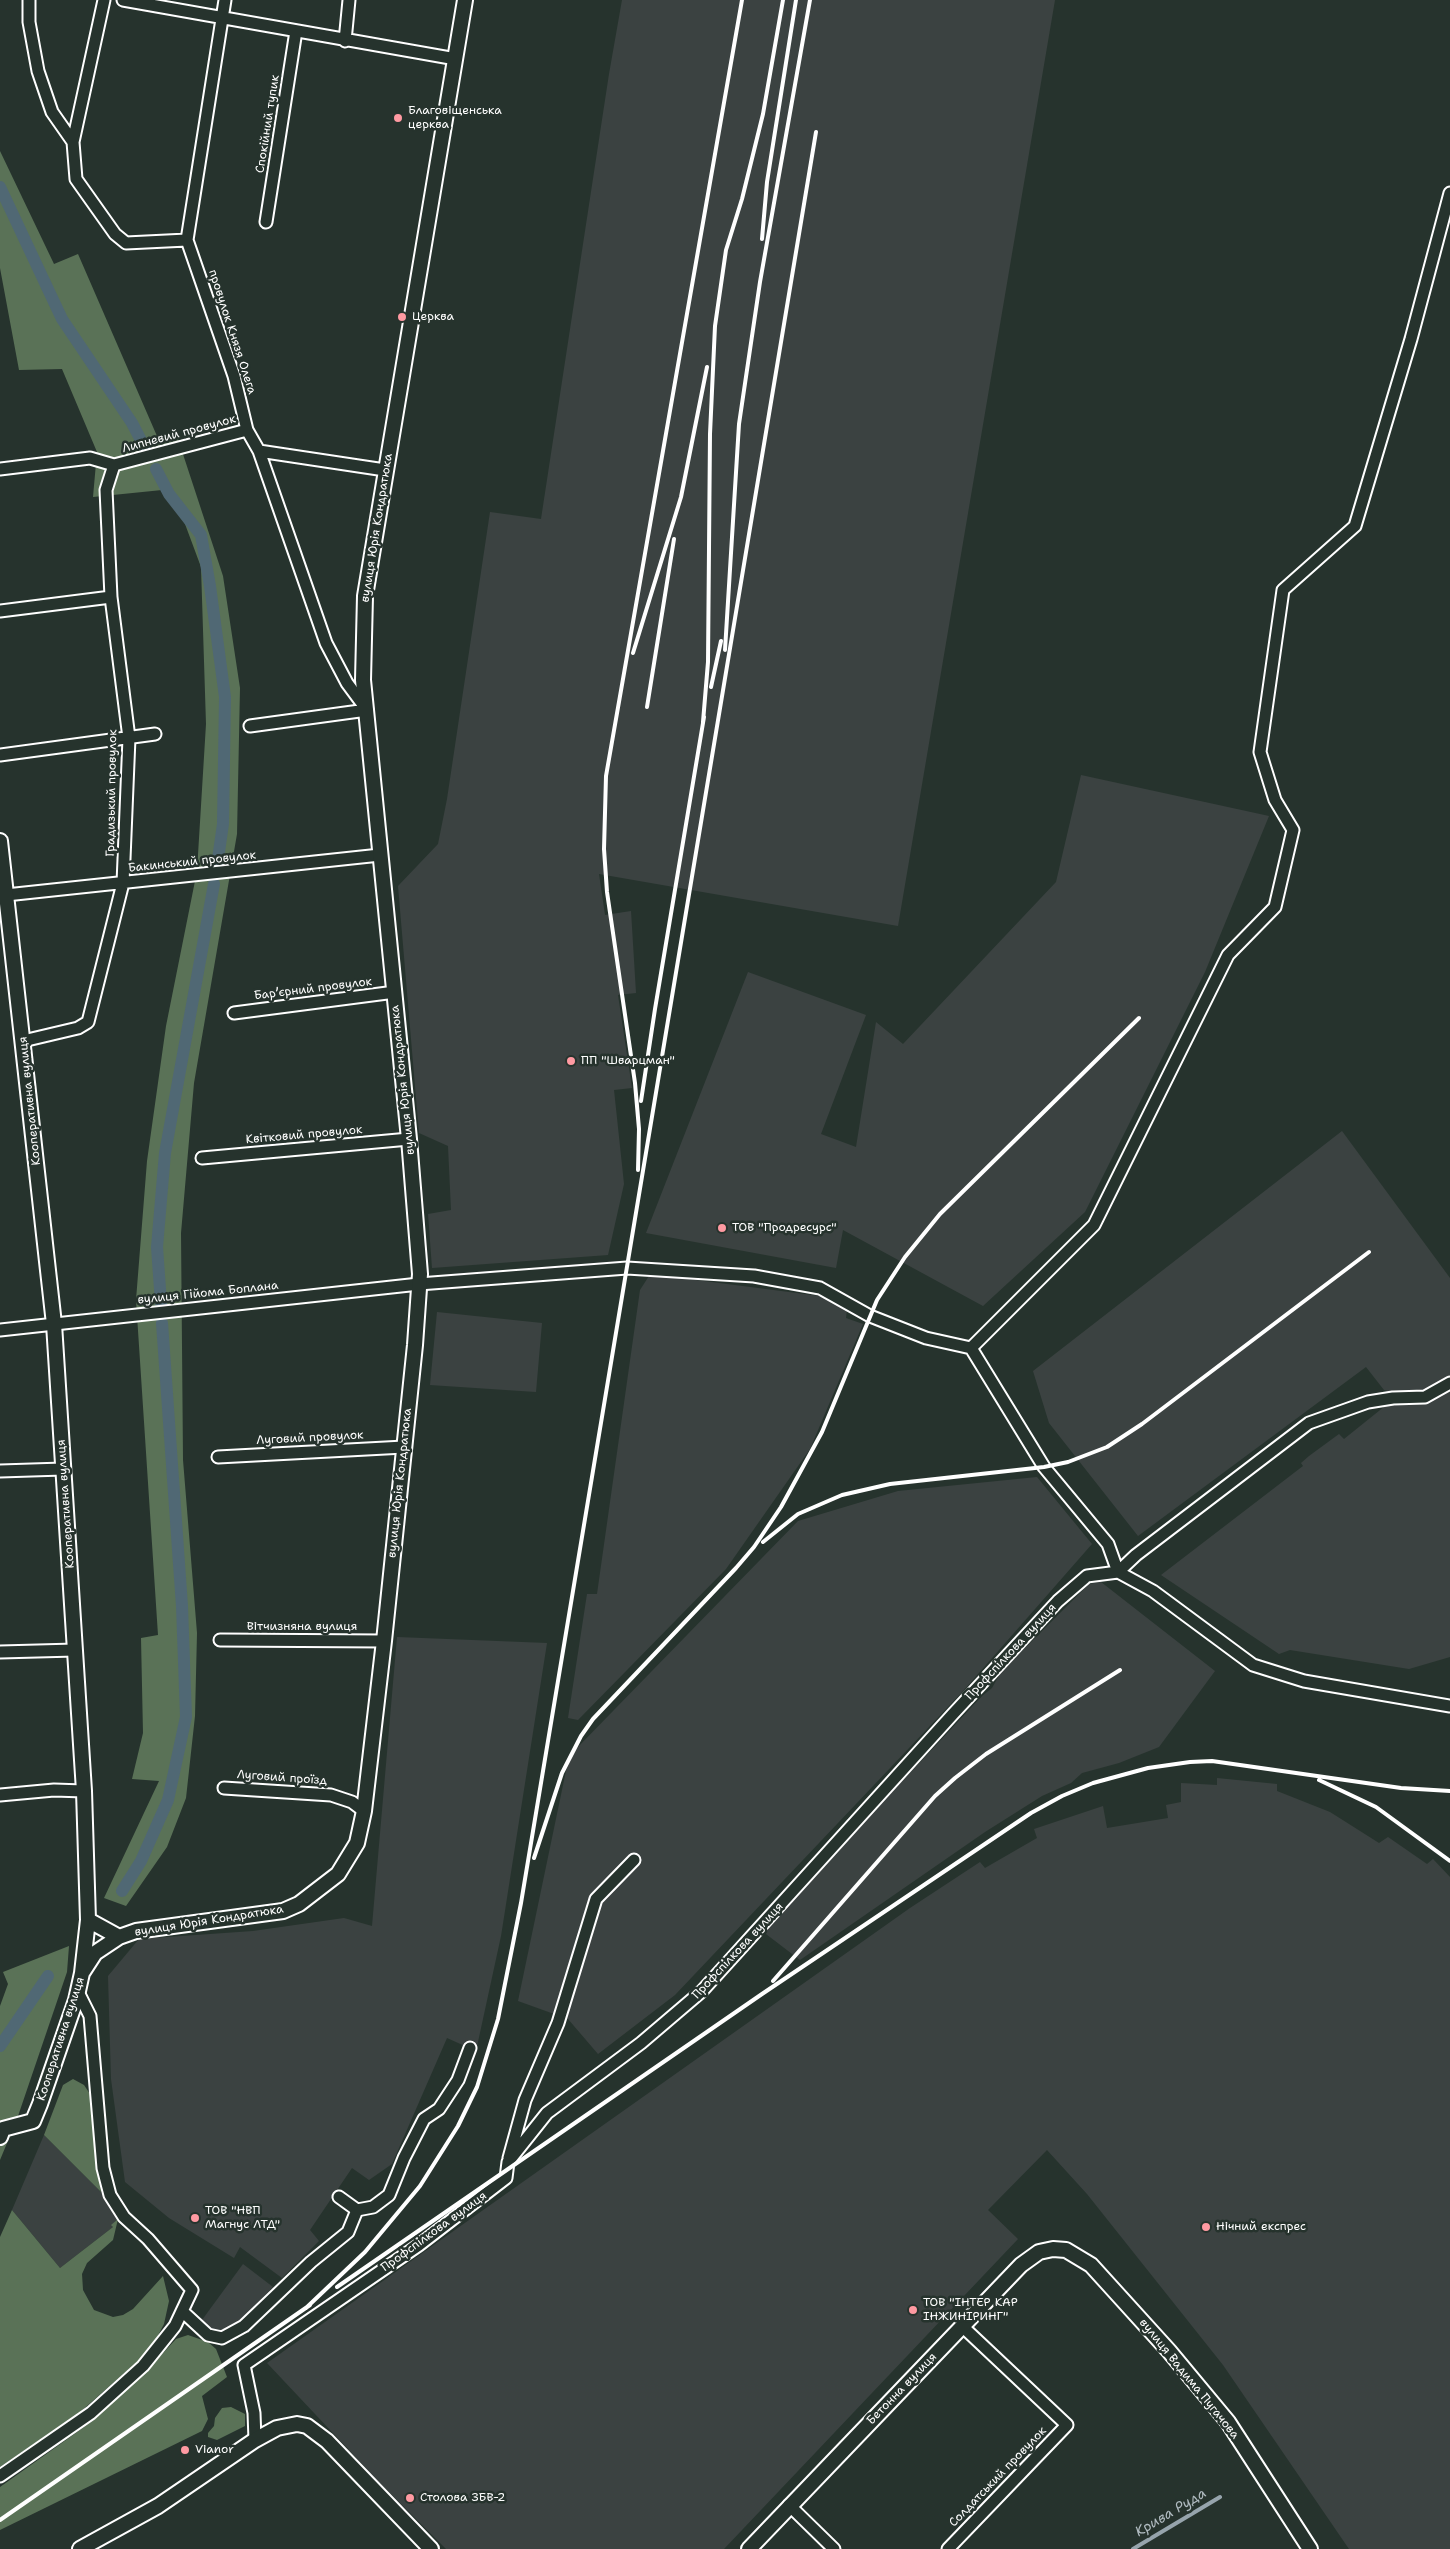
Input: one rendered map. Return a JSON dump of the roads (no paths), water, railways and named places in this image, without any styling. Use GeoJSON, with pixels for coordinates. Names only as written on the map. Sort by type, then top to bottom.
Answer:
{"type":"FeatureCollection","features":[{"type":"Feature","properties":{"kind":"street"},"geometry":{"type":"LineString","coordinates":[[29,0],[29,22],[38,71],[52,112],[73,142]]}},
{"type":"Feature","properties":{"kind":"street"},"geometry":{"type":"LineString","coordinates":[[104,0],[73,142],[76,179],[115,234],[126,243],[187,240]]}},
{"type":"Feature","properties":{"kind":"street"},"geometry":{"type":"LineString","coordinates":[[123,0],[223,16],[296,31],[456,59]]}},
{"type":"Feature","properties":{"kind":"street","name":"провулок Князя Олега"},"geometry":{"type":"LineString","coordinates":[[226,0],[187,240],[234,376],[247,430],[259,451],[326,643],[347,684],[367,710]]}},
{"type":"Feature","properties":{"kind":"street"},"geometry":{"type":"LineString","coordinates":[[345,40],[349,0]]}},
{"type":"Feature","properties":{"kind":"street","name":"вулиця Юрія Кондратюка"},"geometry":{"type":"LineString","coordinates":[[82,1974],[95,1953],[119,1937],[152,1929],[283,1911],[299,1904],[338,1874],[357,1843],[364,1811],[415,1345],[419,1284],[418,1234],[363,680],[365,596],[465,0]]}},
{"type":"Feature","properties":{"kind":"street","name":"Спокійний тупик"},"geometry":{"type":"LineString","coordinates":[[266,222],[296,31]]}},
{"type":"Feature","properties":{"kind":"street"},"geometry":{"type":"LineString","coordinates":[[1450,193],[1412,339],[1356,526],[1284,590],[1260,752],[1275,800],[1293,830],[1275,907],[1228,955],[1094,1225],[971,1348],[1044,1467],[1108,1544],[1118,1572],[1154,1591],[1253,1665],[1304,1681],[1450,1706]]}},
{"type":"Feature","properties":{"kind":"street","name":"Липневий провулок"},"geometry":{"type":"LineString","coordinates":[[0,469],[90,458],[114,465],[247,430]]}},
{"type":"Feature","properties":{"kind":"street"},"geometry":{"type":"LineString","coordinates":[[259,451],[386,470]]}},
{"type":"Feature","properties":{"kind":"street","name":"Градизький провулок"},"geometry":{"type":"LineString","coordinates":[[24,1041],[78,1028],[88,1022],[123,883],[129,738],[111,597],[106,490],[114,465]]}},
{"type":"Feature","properties":{"kind":"street"},"geometry":{"type":"LineString","coordinates":[[0,611],[111,597]]}},
{"type":"Feature","properties":{"kind":"street"},"geometry":{"type":"LineString","coordinates":[[250,726],[367,710]]}},
{"type":"Feature","properties":{"kind":"street"},"geometry":{"type":"LineString","coordinates":[[0,755],[155,734]]}},
{"type":"Feature","properties":{"kind":"street","name":"Кооперативна вулиця"},"geometry":{"type":"LineString","coordinates":[[0,842],[24,1041],[54,1324],[84,1791],[88,1920],[78,1992],[33,2121],[1,2131]]}},
{"type":"Feature","properties":{"kind":"street","name":"Бакинський провулок"},"geometry":{"type":"LineString","coordinates":[[6,895],[380,855]]}},
{"type":"Feature","properties":{"kind":"street","name":"Барʼєрний провулок"},"geometry":{"type":"LineString","coordinates":[[234,1013],[395,992]]}},
{"type":"Feature","properties":{"kind":"street","name":"Квітковий провулок"},"geometry":{"type":"LineString","coordinates":[[202,1158],[409,1139]]}},
{"type":"Feature","properties":{"kind":"street","name":"вулиця Гійома Боплана"},"geometry":{"type":"LineString","coordinates":[[0,1330],[419,1284],[627,1268],[754,1276],[820,1288],[870,1316],[910,1332],[926,1338],[971,1348]]}},
{"type":"Feature","properties":{"kind":"street"},"geometry":{"type":"LineString","coordinates":[[1118,1572],[1309,1424],[1368,1402],[1393,1398],[1425,1397],[1450,1383]]}},
{"type":"Feature","properties":{"kind":"street","name":"Луговий провулок"},"geometry":{"type":"LineString","coordinates":[[218,1457],[404,1447]]}},
{"type":"Feature","properties":{"kind":"street"},"geometry":{"type":"LineString","coordinates":[[0,1471],[64,1469]]}},
{"type":"Feature","properties":{"kind":"street","name":"Профспілкова вулиця"},"geometry":{"type":"LineString","coordinates":[[255,2440],[254,2413],[244,2365],[418,2245],[506,2178],[508,2162],[547,2113],[641,2043],[702,1991],[959,1707],[1058,1601],[1087,1576],[1118,1572]]}},
{"type":"Feature","properties":{"kind":"street","name":"Вітчизняна вулиця"},"geometry":{"type":"LineString","coordinates":[[220,1640],[384,1641]]}},
{"type":"Feature","properties":{"kind":"street"},"geometry":{"type":"LineString","coordinates":[[0,1652],[75,1650]]}},
{"type":"Feature","properties":{"kind":"street","name":"Луговий проїзд"},"geometry":{"type":"LineString","coordinates":[[224,1788],[331,1796],[352,1802],[364,1811]]}},
{"type":"Feature","properties":{"kind":"street"},"geometry":{"type":"LineString","coordinates":[[0,1795],[54,1790],[84,1791]]}},
{"type":"Feature","properties":{"kind":"street"},"geometry":{"type":"LineString","coordinates":[[508,2162],[525,2100],[558,2023],[596,1899],[634,1860]]}},
{"type":"Feature","properties":{"kind":"street"},"geometry":{"type":"LineString","coordinates":[[88,1920],[119,1937]]}},
{"type":"Feature","properties":{"kind":"street"},"geometry":{"type":"LineString","coordinates":[[0,2476],[90,2413],[143,2366],[175,2326],[192,2290],[148,2239],[124,2216],[110,2195],[104,2168],[90,2016],[78,1992]]}},
{"type":"Feature","properties":{"kind":"street"},"geometry":{"type":"LineString","coordinates":[[339,2197],[357,2210],[373,2207],[389,2195],[404,2158],[424,2119],[439,2109],[458,2080],[470,2048]]}},
{"type":"Feature","properties":{"kind":"street"},"geometry":{"type":"LineString","coordinates":[[182,2311],[208,2335],[222,2338],[244,2326],[311,2262],[348,2232],[357,2210]]}},
{"type":"Feature","properties":{"kind":"street","name":"Бетонна вулиця"},"geometry":{"type":"LineString","coordinates":[[748,2549],[1021,2265],[1039,2252],[1053,2249],[1066,2250]]}},
{"type":"Feature","properties":{"kind":"street","name":"вулиця Вадима Пугачова"},"geometry":{"type":"LineString","coordinates":[[1066,2250],[1091,2265],[1169,2351],[1228,2422],[1310,2549]]}},
{"type":"Feature","properties":{"kind":"street","name":"Солдатський провулок"},"geometry":{"type":"LineString","coordinates":[[948,2549],[1067,2425],[962,2326]]}},
{"type":"Feature","properties":{"kind":"street"},"geometry":{"type":"LineString","coordinates":[[80,2549],[158,2506],[255,2440],[288,2424],[307,2426],[318,2433],[431,2549]]}},
{"type":"Feature","properties":{"kind":"street"},"geometry":{"type":"LineString","coordinates":[[789,2505],[834,2549]]}},
{"type":"Feature","properties":{"kind":"waterway"},"geometry":{"type":"LineString","coordinates":[[0,187],[62,319],[132,423],[145,448]]}},
{"type":"Feature","properties":{"kind":"waterway"},"geometry":{"type":"LineString","coordinates":[[156,469],[169,494],[201,535],[210,586],[225,697],[223,824],[217,866]]}},
{"type":"Feature","properties":{"kind":"waterway"},"geometry":{"type":"LineString","coordinates":[[161,1303],[157,1247],[165,1153],[214,884]]}},
{"type":"Feature","properties":{"kind":"waterway"},"geometry":{"type":"LineString","coordinates":[[122,1891],[141,1861],[168,1800],[186,1717],[182,1606],[162,1323]]}},
{"type":"Feature","properties":{"kind":"waterway"},"geometry":{"type":"LineString","coordinates":[[0,2046],[48,1976]]}},
{"type":"Feature","properties":{"kind":"waterway","name":"Крива Руда"},"geometry":{"type":"LineString","coordinates":[[1133,2549],[1220,2497]]}},
{"type":"Feature","properties":{"kind":"railway"},"geometry":{"type":"LineString","coordinates":[[638,1170],[639,1129],[635,1083],[607,892],[604,849],[606,776],[742,0]]}},
{"type":"Feature","properties":{"kind":"railway"},"geometry":{"type":"LineString","coordinates":[[703,722],[708,662],[710,434],[715,326],[726,250],[742,199],[763,114],[783,0]]}},
{"type":"Feature","properties":{"kind":"railway"},"geometry":{"type":"LineString","coordinates":[[762,239],[767,182],[796,0]]}},
{"type":"Feature","properties":{"kind":"railway"},"geometry":{"type":"LineString","coordinates":[[725,650],[739,424],[760,282],[810,0]]}},
{"type":"Feature","properties":{"kind":"railway"},"geometry":{"type":"LineString","coordinates":[[306,2308],[365,2252],[420,2186],[458,2126],[477,2087],[498,2019],[521,1903],[816,132]]}},
{"type":"Feature","properties":{"kind":"railway"},"geometry":{"type":"LineString","coordinates":[[633,653],[681,497],[707,367]]}},
{"type":"Feature","properties":{"kind":"railway"},"geometry":{"type":"LineString","coordinates":[[647,707],[674,539]]}},
{"type":"Feature","properties":{"kind":"railway"},"geometry":{"type":"LineString","coordinates":[[711,687],[721,641]]}},
{"type":"Feature","properties":{"kind":"railway"},"geometry":{"type":"LineString","coordinates":[[641,1101],[704,717]]}},
{"type":"Feature","properties":{"kind":"railway"},"geometry":{"type":"LineString","coordinates":[[534,1858],[562,1773],[581,1736],[593,1719],[736,1568],[754,1547],[781,1507],[822,1432],[877,1300],[905,1257],[940,1214],[1139,1018]]}},
{"type":"Feature","properties":{"kind":"railway"},"geometry":{"type":"LineString","coordinates":[[763,1542],[798,1514],[842,1495],[890,1484],[1044,1467],[1068,1462],[1107,1447],[1142,1424],[1369,1252]]}},
{"type":"Feature","properties":{"kind":"railway"},"geometry":{"type":"LineString","coordinates":[[773,1981],[935,1796],[955,1778],[986,1754],[1120,1670]]}},
{"type":"Feature","properties":{"kind":"railway"},"geometry":{"type":"LineString","coordinates":[[337,2287],[762,1994],[1031,1813],[1062,1796],[1093,1783],[1148,1768],[1212,1761],[1401,1788],[1450,1791]]}},
{"type":"Feature","properties":{"kind":"railway"},"geometry":{"type":"LineString","coordinates":[[1319,1780],[1376,1807],[1450,1861]]}},
{"type":"Feature","properties":{"kind":"railway"},"geometry":{"type":"LineString","coordinates":[[0,2520],[310,2305]]}},
{"type":"Feature","properties":{"kind":"place","name":"Благовіщенська церква"},"geometry":{"type":"Point","coordinates":[398,118]}},
{"type":"Feature","properties":{"kind":"place","name":"Церква"},"geometry":{"type":"Point","coordinates":[402,317]}},
{"type":"Feature","properties":{"kind":"place","name":"ПП \"Шварцман\""},"geometry":{"type":"Point","coordinates":[571,1061]}},
{"type":"Feature","properties":{"kind":"place","name":"ТОВ \"Продресурс\""},"geometry":{"type":"Point","coordinates":[722,1228]}},
{"type":"Feature","properties":{"kind":"place","name":"ТОВ \"НВП Магнус ЛТД\""},"geometry":{"type":"Point","coordinates":[195,2218]}},
{"type":"Feature","properties":{"kind":"place","name":"Нічний експрес"},"geometry":{"type":"Point","coordinates":[1206,2227]}},
{"type":"Feature","properties":{"kind":"place","name":"ТОВ \"ІНТЕР КАР ІНЖИНІРИНГ\""},"geometry":{"type":"Point","coordinates":[913,2310]}},
{"type":"Feature","properties":{"kind":"place","name":"Vianor"},"geometry":{"type":"Point","coordinates":[185,2450]}},
{"type":"Feature","properties":{"kind":"place","name":"Столова ЗБВ-2"},"geometry":{"type":"Point","coordinates":[410,2498]}}]}
